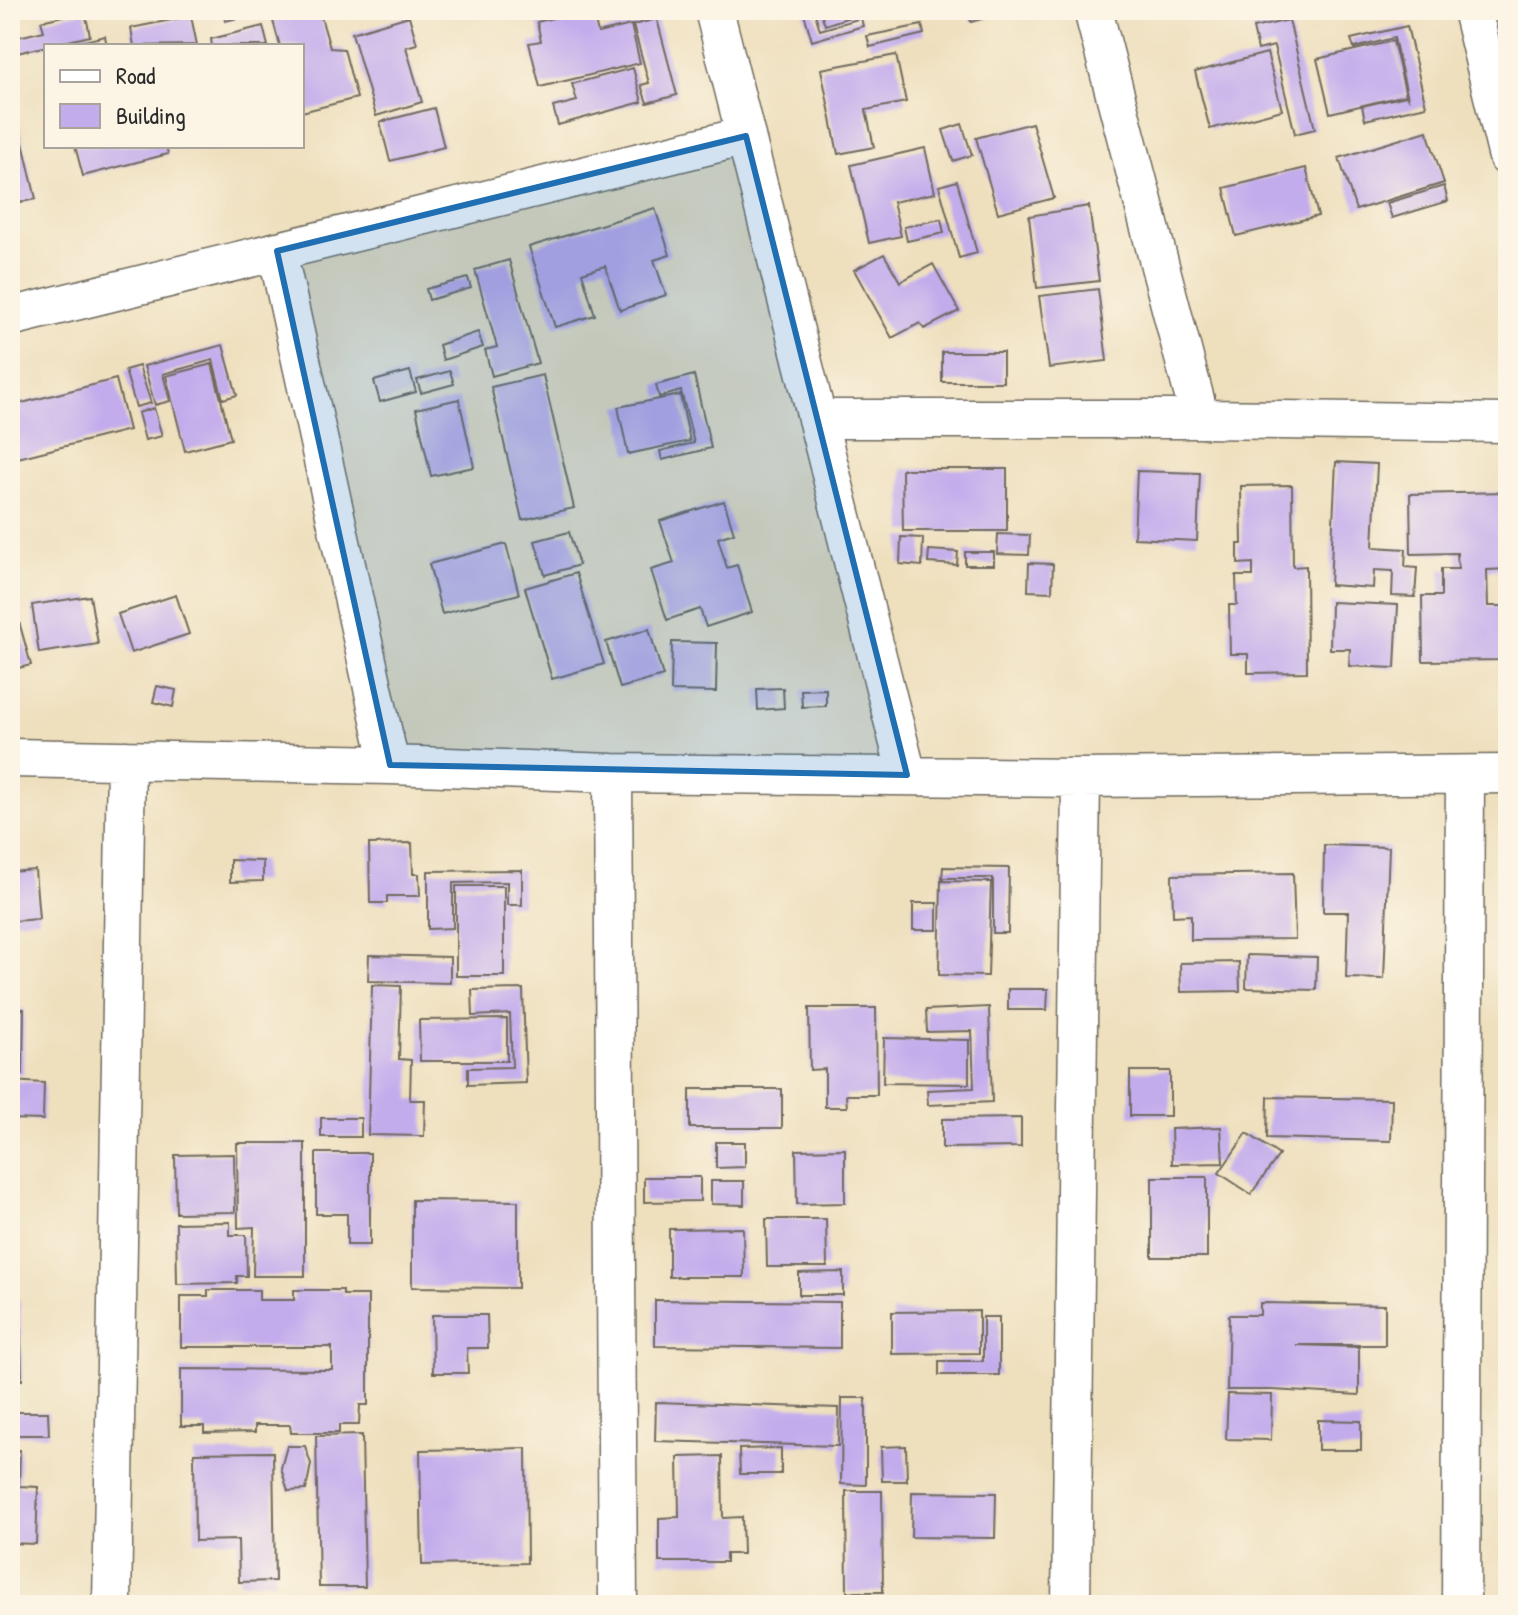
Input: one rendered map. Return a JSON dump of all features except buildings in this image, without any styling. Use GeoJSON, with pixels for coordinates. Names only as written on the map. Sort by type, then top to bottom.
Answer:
{"type":"FeatureCollection","features":[{"type":"Feature","properties":{"kind":"street"},"geometry":{"type":"LineString","coordinates":[[714,10],[907,775]]}},
{"type":"Feature","properties":{"kind":"street"},"geometry":{"type":"LineString","coordinates":[[1093,10],[1200,419]]}},
{"type":"Feature","properties":{"kind":"street"},"geometry":{"type":"LineString","coordinates":[[1472,10],[1508,157]]}},
{"type":"Feature","properties":{"kind":"street"},"geometry":{"type":"LineString","coordinates":[[10,317],[746,136]]}},
{"type":"Feature","properties":{"kind":"street"},"geometry":{"type":"LineString","coordinates":[[277,251],[390,765]]}},
{"type":"Feature","properties":{"kind":"street"},"geometry":{"type":"LineString","coordinates":[[817,419],[1508,423]]}},
{"type":"Feature","properties":{"kind":"street"},"geometry":{"type":"LineString","coordinates":[[10,758],[390,765],[613,773],[1081,778],[1508,774]]}},
{"type":"Feature","properties":{"kind":"street"},"geometry":{"type":"LineString","coordinates":[[112,1605],[126,760]]}},
{"type":"Feature","properties":{"kind":"street"},"geometry":{"type":"LineString","coordinates":[[613,773],[618,1605]]}},
{"type":"Feature","properties":{"kind":"street"},"geometry":{"type":"LineString","coordinates":[[1461,1605],[1465,775]]}},
{"type":"Feature","properties":{"kind":"street"},"geometry":{"type":"LineString","coordinates":[[1071,1605],[1081,778]]}},
{"type":"Feature","properties":{"kind":"highlighted area"},"geometry":{"type":"Polygon","coordinates":[[[746,136],[907,775],[390,765],[277,251],[746,136]]]}}]}
